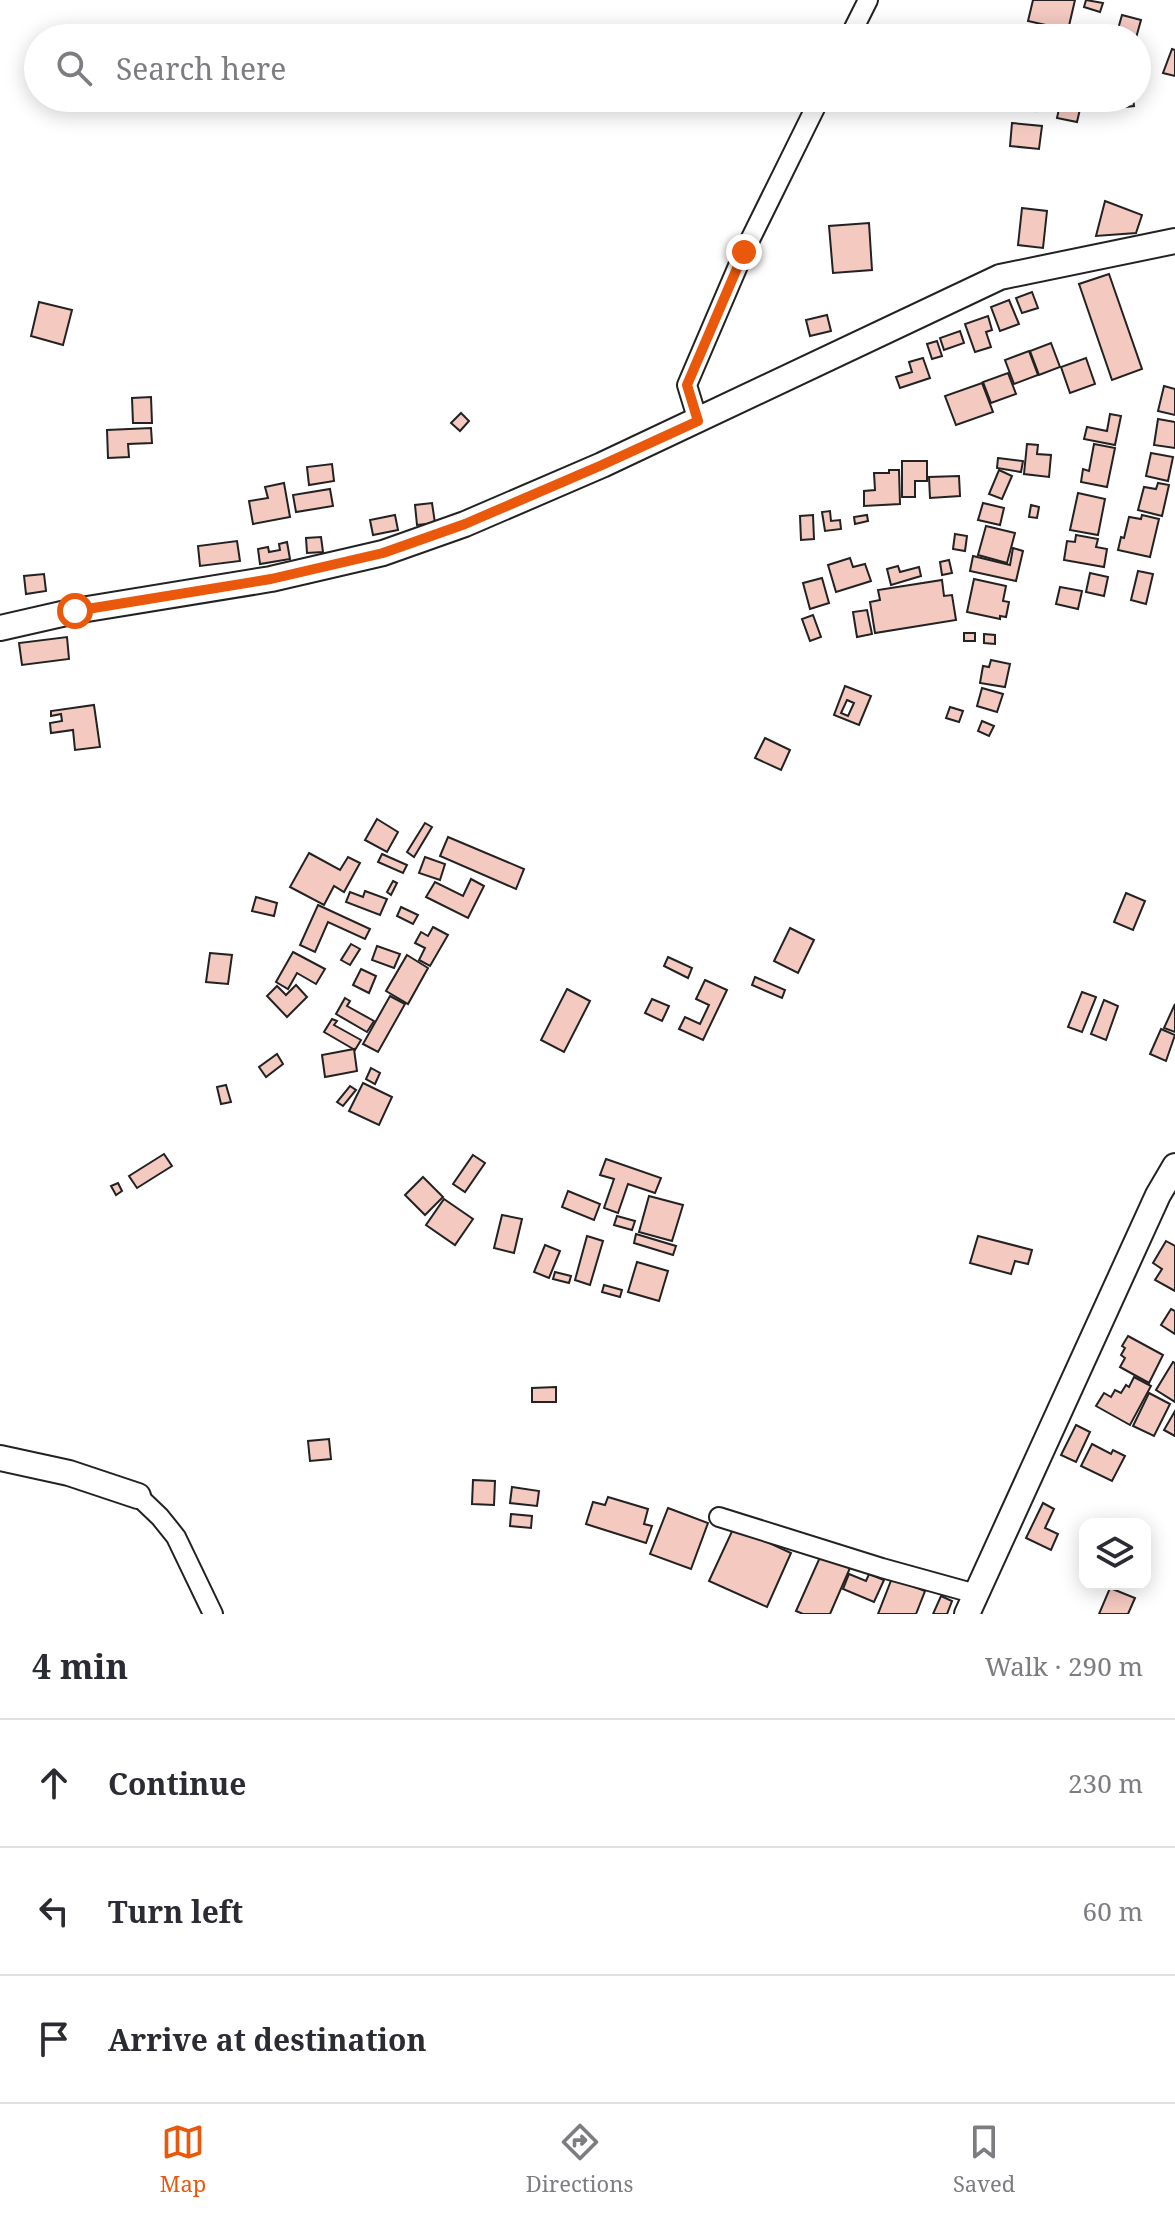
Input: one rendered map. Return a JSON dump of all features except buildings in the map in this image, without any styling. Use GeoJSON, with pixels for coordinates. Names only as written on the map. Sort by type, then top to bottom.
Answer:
{"type":"FeatureCollection","features":[{"type":"Feature","properties":{"kind":"main road"},"geometry":{"type":"LineString","coordinates":[[0,628],[75,611],[271,579],[383,553],[465,524],[602,465],[1000,277],[1175,241]]}},
{"type":"Feature","properties":{"kind":"main road"},"geometry":{"type":"LineString","coordinates":[[971,1604],[1158,1195],[1175,1166]]}},
{"type":"Feature","properties":{"kind":"main road"},"geometry":{"type":"LineString","coordinates":[[0,1458],[56,1469],[138,1496]]}},
{"type":"Feature","properties":{"kind":"street"},"geometry":{"type":"LineString","coordinates":[[856,24],[868,0]]}},
{"type":"Feature","properties":{"kind":"street"},"geometry":{"type":"LineString","coordinates":[[698,421],[687,385],[744,252],[813,112]]}},
{"type":"Feature","properties":{"kind":"street"},"geometry":{"type":"LineString","coordinates":[[138,1496],[176,1537],[213,1614]]}},
{"type":"Feature","properties":{"kind":"street"},"geometry":{"type":"LineString","coordinates":[[719,1517],[882,1568],[971,1604]]}},
{"type":"Feature","properties":{"kind":"route"},"geometry":{"type":"LineString","coordinates":[[75,611],[271,579],[383,553],[465,524],[698,421],[687,385],[744,252]]}}]}
